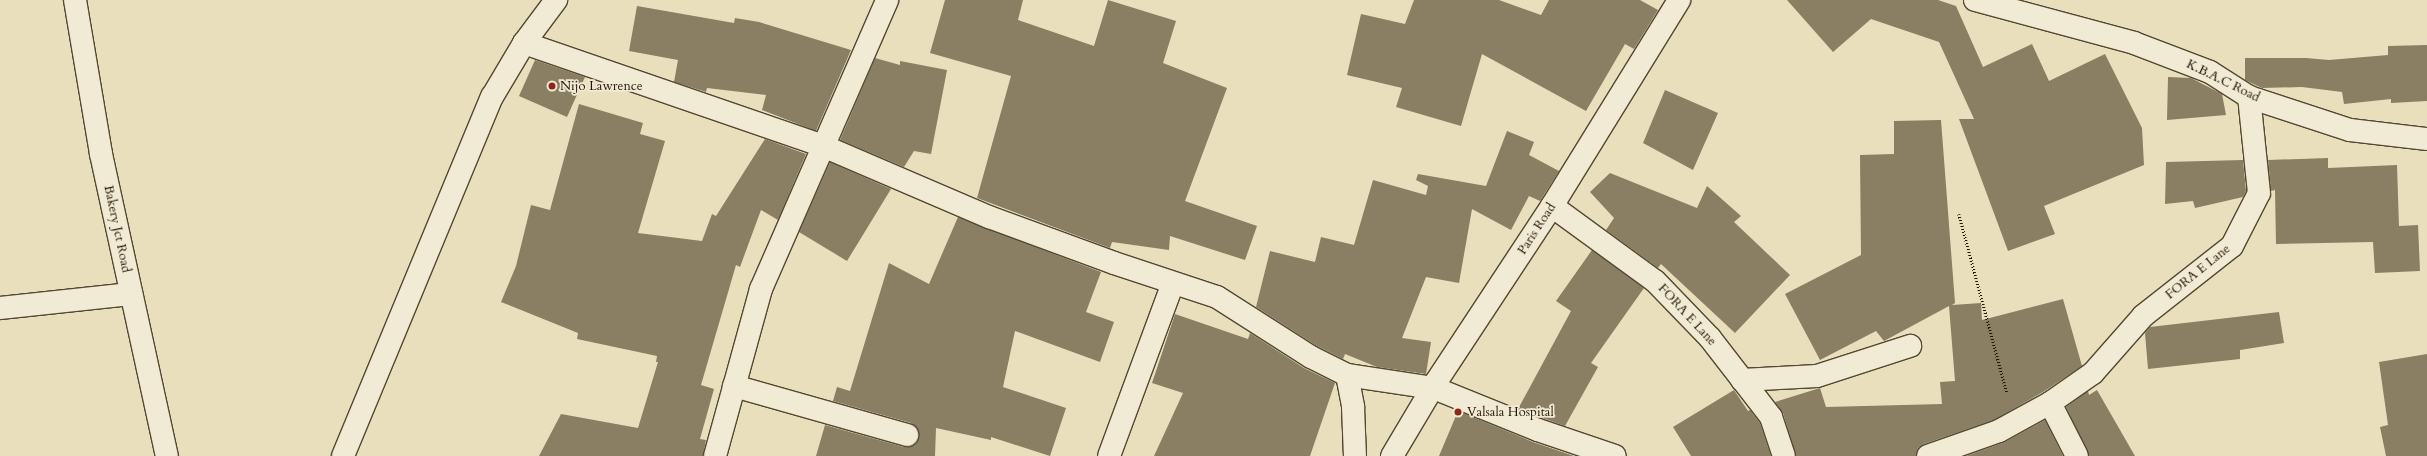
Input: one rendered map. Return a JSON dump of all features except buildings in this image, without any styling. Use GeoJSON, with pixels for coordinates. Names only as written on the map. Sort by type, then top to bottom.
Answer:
{"type":"FeatureCollection","features":[{"type":"Feature","properties":{"kind":"street","name":"Bakery Jct Road"},"geometry":{"type":"LineString","coordinates":[[75,0],[101,154],[167,456]]}},
{"type":"Feature","properties":{"kind":"street"},"geometry":{"type":"LineString","coordinates":[[343,456],[492,97],[524,43],[556,0]]}},
{"type":"Feature","properties":{"kind":"street"},"geometry":{"type":"LineString","coordinates":[[715,456],[761,289],[887,0]]}},
{"type":"Feature","properties":{"kind":"street","name":"Paris Road"},"geometry":{"type":"LineString","coordinates":[[1392,456],[1434,388],[1552,206],[1679,0]]}},
{"type":"Feature","properties":{"kind":"street","name":"K.B.A.C Road"},"geometry":{"type":"LineString","coordinates":[[1978,1],[2134,43],[2210,72],[2249,97],[2350,130],[2427,139]]}},
{"type":"Feature","properties":{"kind":"street"},"geometry":{"type":"LineString","coordinates":[[524,43],[823,146],[990,217],[1217,297],[1311,357],[1348,375],[1434,388],[1538,430],[1615,456]]}},
{"type":"Feature","properties":{"kind":"street","name":"FORA E Lane"},"geometry":{"type":"LineString","coordinates":[[1928,456],[1999,431],[2050,403],[2093,373],[2142,316],[2232,246],[2259,193],[2249,97]]}},
{"type":"Feature","properties":{"kind":"street","name":"FORA E Lane"},"geometry":{"type":"LineString","coordinates":[[1552,206],[1655,281],[1710,338],[1771,417],[1784,456]]}},
{"type":"Feature","properties":{"kind":"street"},"geometry":{"type":"LineString","coordinates":[[1109,456],[1174,283]]}},
{"type":"Feature","properties":{"kind":"street"},"geometry":{"type":"LineString","coordinates":[[0,308],[131,294]]}},
{"type":"Feature","properties":{"kind":"street"},"geometry":{"type":"LineString","coordinates":[[1742,380],[1817,376],[1910,346]]}},
{"type":"Feature","properties":{"kind":"street"},"geometry":{"type":"LineString","coordinates":[[1348,375],[1353,407],[1355,456]]}},
{"type":"Feature","properties":{"kind":"street"},"geometry":{"type":"LineString","coordinates":[[734,386],[908,434]]}},
{"type":"Feature","properties":{"kind":"street"},"geometry":{"type":"LineString","coordinates":[[2050,403],[2077,456]]}},
{"type":"Feature","properties":{"kind":"path"},"geometry":{"type":"LineString","coordinates":[[1959,214],[2015,422]]}},
{"type":"Feature","properties":{"kind":"place","name":"Nijo Lawrence"},"geometry":{"type":"Point","coordinates":[552,86]}},
{"type":"Feature","properties":{"kind":"place","name":"Valsala Hospital"},"geometry":{"type":"Point","coordinates":[1458,412]}}]}
